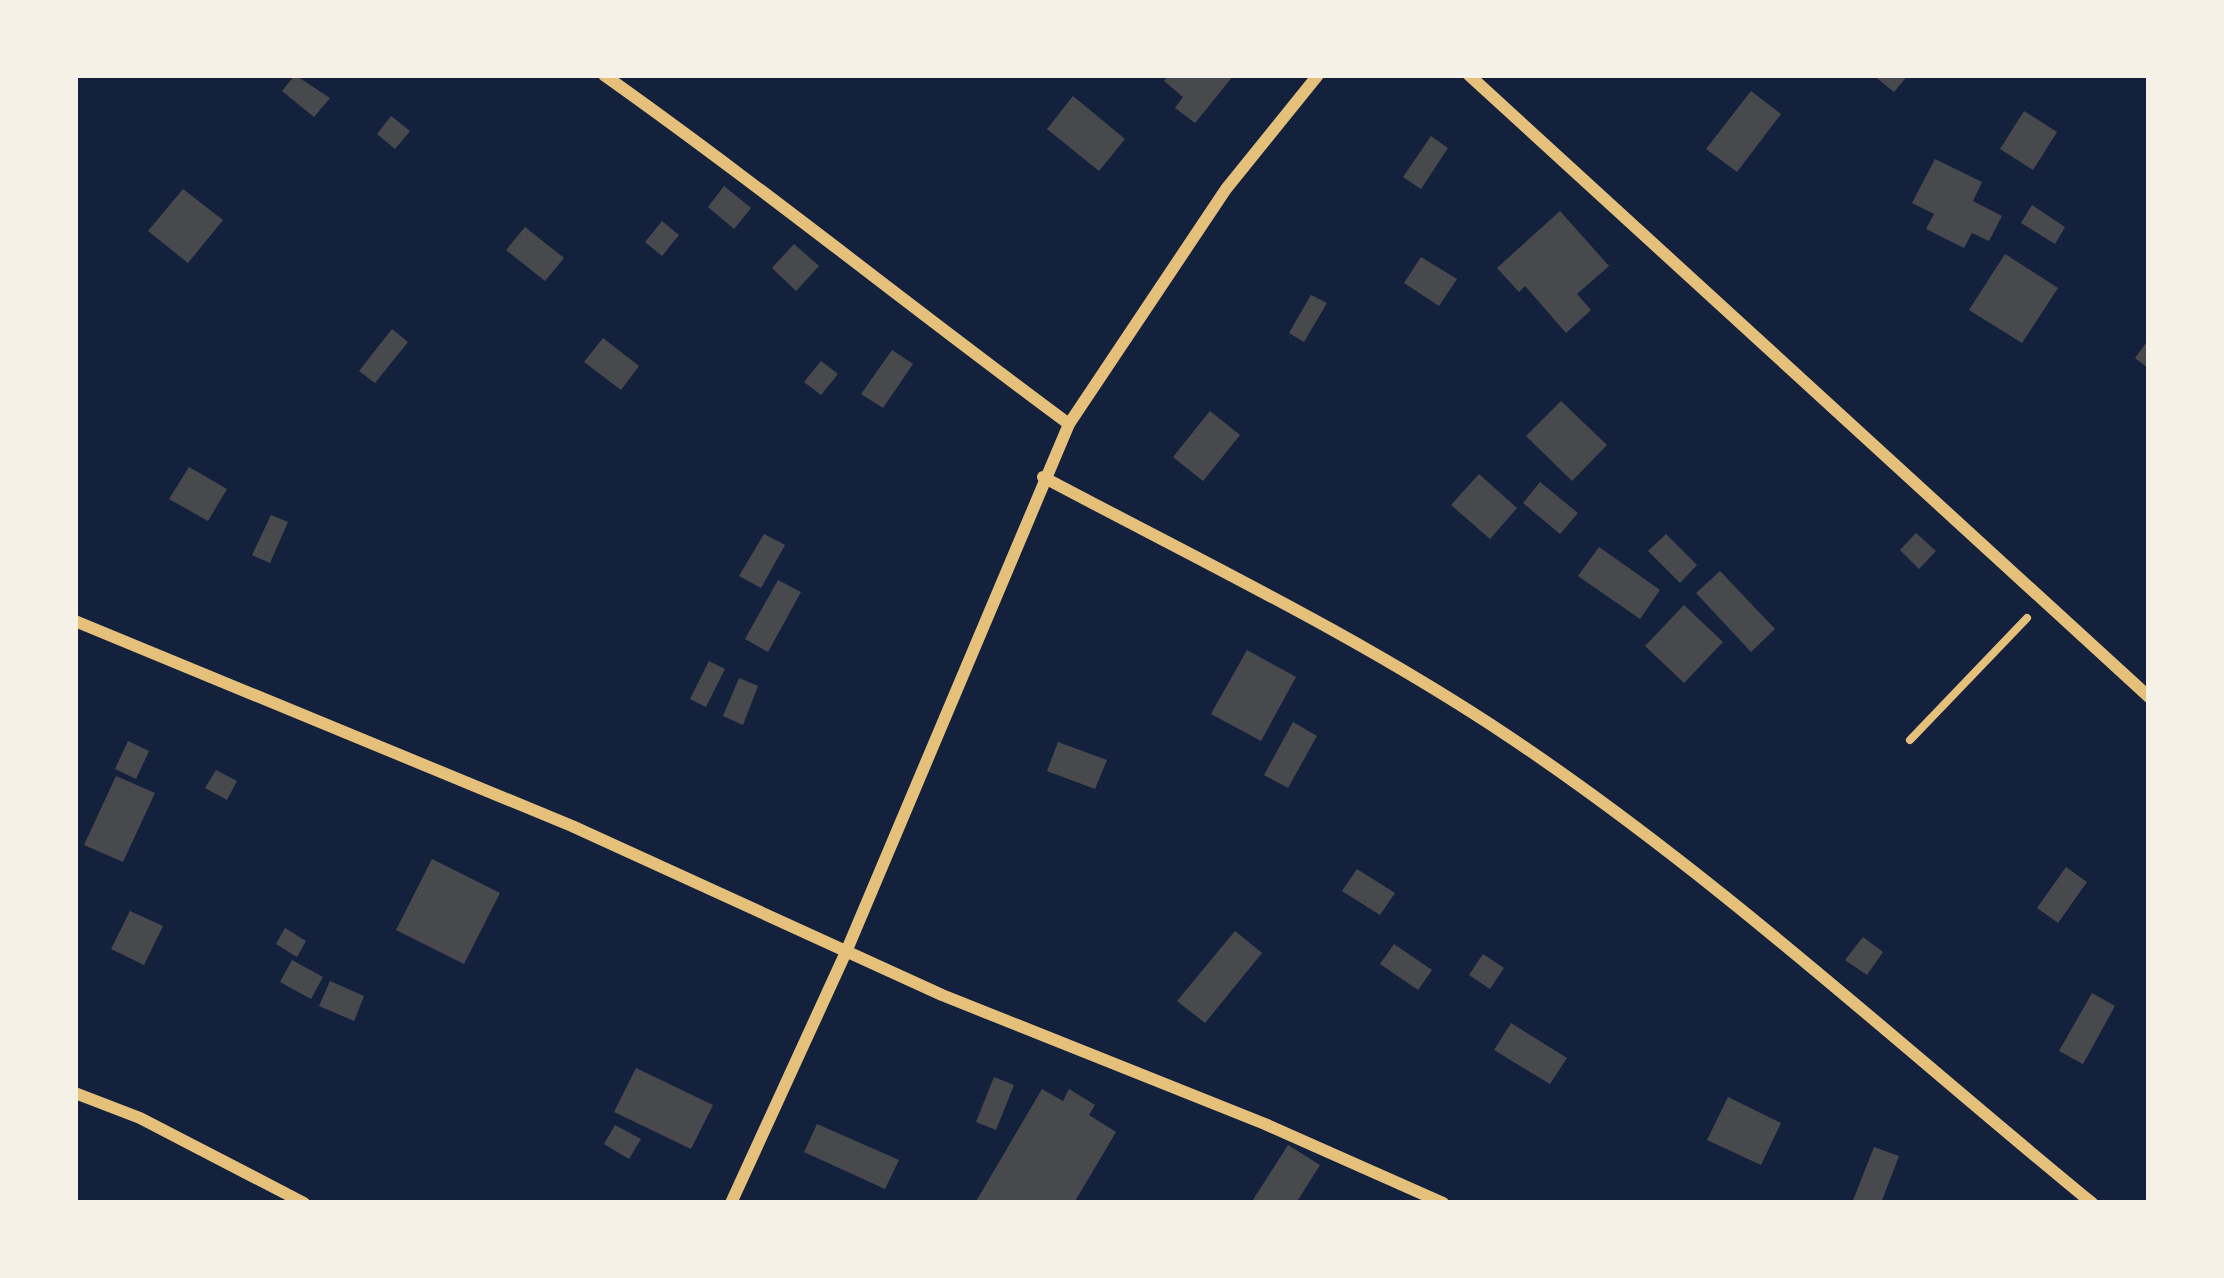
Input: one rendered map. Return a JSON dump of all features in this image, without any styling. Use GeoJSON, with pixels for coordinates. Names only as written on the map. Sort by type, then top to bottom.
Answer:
{"type":"FeatureCollection","features":[{"type":"Feature","properties":{"kind":"street"},"geometry":{"type":"LineString","coordinates":[[604,75],[759,185],[916,312],[1069,424]]}},
{"type":"Feature","properties":{"kind":"street"},"geometry":{"type":"LineString","coordinates":[[731,1203],[846,952],[1069,424],[1226,189],[1318,75]]}},
{"type":"Feature","properties":{"kind":"street"},"geometry":{"type":"LineString","coordinates":[[1468,75],[2149,698]]}},
{"type":"Feature","properties":{"kind":"street"},"geometry":{"type":"LineString","coordinates":[[1043,477],[1378,652],[1512,738],[1710,883],[2092,1203]]}},
{"type":"Feature","properties":{"kind":"street"},"geometry":{"type":"LineString","coordinates":[[75,621],[572,826],[846,952],[1443,1203]]}},
{"type":"Feature","properties":{"kind":"street"},"geometry":{"type":"LineString","coordinates":[[75,1093],[140,1118],[304,1203]]}},
{"type":"Feature","properties":{"kind":"path"},"geometry":{"type":"LineString","coordinates":[[1910,740],[2045,600]]}},
{"type":"Feature","properties":{"kind":"building"},"geometry":{"type":"Polygon","coordinates":[[[295,75],[330,98],[314,117],[282,91],[295,75]]]}},
{"type":"Feature","properties":{"kind":"building"},"geometry":{"type":"Polygon","coordinates":[[[1169,75],[1234,75],[1195,123],[1175,108],[1183,97],[1164,81],[1169,75]]]}},
{"type":"Feature","properties":{"kind":"building"},"geometry":{"type":"Polygon","coordinates":[[[1873,75],[1908,75],[1894,92],[1873,75]]]}},
{"type":"Feature","properties":{"kind":"building"},"geometry":{"type":"Polygon","coordinates":[[[1751,91],[1781,114],[1737,172],[1706,149],[1751,91]]]}},
{"type":"Feature","properties":{"kind":"building"},"geometry":{"type":"Polygon","coordinates":[[[1073,96],[1125,139],[1099,171],[1047,129],[1073,96]]]}},
{"type":"Feature","properties":{"kind":"building"},"geometry":{"type":"Polygon","coordinates":[[[2024,111],[2057,132],[2033,170],[2000,149],[2024,111]]]}},
{"type":"Feature","properties":{"kind":"building"},"geometry":{"type":"Polygon","coordinates":[[[391,116],[410,131],[395,149],[377,134],[391,116]]]}},
{"type":"Feature","properties":{"kind":"building"},"geometry":{"type":"Polygon","coordinates":[[[1431,136],[1448,148],[1421,189],[1403,177],[1431,136]]]}},
{"type":"Feature","properties":{"kind":"building"},"geometry":{"type":"Polygon","coordinates":[[[1935,159],[1982,182],[1973,201],[2002,216],[1989,241],[1972,233],[1964,248],[1926,229],[1934,214],[1912,203],[1935,159]]]}},
{"type":"Feature","properties":{"kind":"building"},"geometry":{"type":"Polygon","coordinates":[[[724,186],[751,208],[734,229],[708,207],[724,186]]]}},
{"type":"Feature","properties":{"kind":"building"},"geometry":{"type":"Polygon","coordinates":[[[183,189],[223,220],[188,263],[148,231],[183,189]]]}},
{"type":"Feature","properties":{"kind":"building"},"geometry":{"type":"Polygon","coordinates":[[[2032,205],[2065,227],[2055,244],[2021,223],[2032,205]]]}},
{"type":"Feature","properties":{"kind":"building"},"geometry":{"type":"Polygon","coordinates":[[[1560,211],[1609,266],[1577,294],[1591,310],[1566,333],[1525,286],[1519,292],[1497,268],[1560,211]]]}},
{"type":"Feature","properties":{"kind":"building"},"geometry":{"type":"Polygon","coordinates":[[[662,221],[679,235],[662,256],[645,242],[662,221]]]}},
{"type":"Feature","properties":{"kind":"building"},"geometry":{"type":"Polygon","coordinates":[[[525,227],[564,258],[545,281],[506,250],[525,227]]]}},
{"type":"Feature","properties":{"kind":"building"},"geometry":{"type":"Polygon","coordinates":[[[794,244],[819,266],[796,291],[772,268],[794,244]]]}},
{"type":"Feature","properties":{"kind":"building"},"geometry":{"type":"Polygon","coordinates":[[[2005,254],[2058,288],[2022,343],[1969,310],[2005,254]]]}},
{"type":"Feature","properties":{"kind":"building"},"geometry":{"type":"Polygon","coordinates":[[[1421,257],[1457,279],[1439,306],[1404,283],[1421,257]]]}},
{"type":"Feature","properties":{"kind":"building"},"geometry":{"type":"Polygon","coordinates":[[[1311,295],[1327,303],[1304,342],[1289,333],[1311,295]]]}},
{"type":"Feature","properties":{"kind":"building"},"geometry":{"type":"Polygon","coordinates":[[[392,329],[408,342],[375,383],[359,371],[392,329]]]}},
{"type":"Feature","properties":{"kind":"building"},"geometry":{"type":"Polygon","coordinates":[[[603,338],[639,366],[621,390],[584,362],[603,338]]]}},
{"type":"Feature","properties":{"kind":"building"},"geometry":{"type":"Polygon","coordinates":[[[2149,339],[2149,369],[2135,358],[2149,339]]]}},
{"type":"Feature","properties":{"kind":"building"},"geometry":{"type":"Polygon","coordinates":[[[892,350],[913,364],[883,408],[861,394],[892,350]]]}},
{"type":"Feature","properties":{"kind":"building"},"geometry":{"type":"Polygon","coordinates":[[[821,361],[838,374],[821,395],[804,382],[821,361]]]}},
{"type":"Feature","properties":{"kind":"building"},"geometry":{"type":"Polygon","coordinates":[[[1561,401],[1607,445],[1572,481],[1526,436],[1561,401]]]}},
{"type":"Feature","properties":{"kind":"building"},"geometry":{"type":"Polygon","coordinates":[[[1210,411],[1240,435],[1203,481],[1173,457],[1210,411]]]}},
{"type":"Feature","properties":{"kind":"building"},"geometry":{"type":"Polygon","coordinates":[[[189,467],[227,489],[208,521],[169,499],[189,467]]]}},
{"type":"Feature","properties":{"kind":"building"},"geometry":{"type":"Polygon","coordinates":[[[1479,474],[1517,508],[1490,539],[1451,505],[1479,474]]]}},
{"type":"Feature","properties":{"kind":"building"},"geometry":{"type":"Polygon","coordinates":[[[1540,482],[1578,513],[1560,534],[1523,503],[1540,482]]]}},
{"type":"Feature","properties":{"kind":"building"},"geometry":{"type":"Polygon","coordinates":[[[271,515],[288,522],[270,563],[252,555],[271,515]]]}},
{"type":"Feature","properties":{"kind":"building"},"geometry":{"type":"Polygon","coordinates":[[[1916,533],[1936,551],[1919,569],[1900,550],[1916,533]]]}},
{"type":"Feature","properties":{"kind":"building"},"geometry":{"type":"Polygon","coordinates":[[[764,534],[785,545],[761,588],[739,576],[764,534]]]}},
{"type":"Feature","properties":{"kind":"building"},"geometry":{"type":"Polygon","coordinates":[[[1666,534],[1697,565],[1680,583],[1648,551],[1666,534]]]}},
{"type":"Feature","properties":{"kind":"building"},"geometry":{"type":"Polygon","coordinates":[[[1599,547],[1660,590],[1640,619],[1578,576],[1599,547]]]}},
{"type":"Feature","properties":{"kind":"building"},"geometry":{"type":"Polygon","coordinates":[[[1720,571],[1775,629],[1751,652],[1696,593],[1720,571]]]}},
{"type":"Feature","properties":{"kind":"building"},"geometry":{"type":"Polygon","coordinates":[[[778,580],[801,592],[768,652],[745,639],[778,580]]]}},
{"type":"Feature","properties":{"kind":"building"},"geometry":{"type":"Polygon","coordinates":[[[1684,605],[1723,642],[1684,683],[1645,646],[1684,605]]]}},
{"type":"Feature","properties":{"kind":"building"},"geometry":{"type":"Polygon","coordinates":[[[1247,650],[1296,677],[1261,741],[1211,714],[1247,650]]]}},
{"type":"Feature","properties":{"kind":"building"},"geometry":{"type":"Polygon","coordinates":[[[709,661],[725,669],[706,707],[690,699],[709,661]]]}},
{"type":"Feature","properties":{"kind":"building"},"geometry":{"type":"Polygon","coordinates":[[[739,678],[758,686],[743,725],[723,716],[739,678]]]}},
{"type":"Feature","properties":{"kind":"building"},"geometry":{"type":"Polygon","coordinates":[[[1293,722],[1317,736],[1288,788],[1264,775],[1293,722]]]}},
{"type":"Feature","properties":{"kind":"building"},"geometry":{"type":"Polygon","coordinates":[[[128,741],[149,751],[136,779],[115,769],[128,741]]]}},
{"type":"Feature","properties":{"kind":"building"},"geometry":{"type":"Polygon","coordinates":[[[1058,742],[1107,760],[1095,789],[1047,771],[1058,742]]]}},
{"type":"Feature","properties":{"kind":"building"},"geometry":{"type":"Polygon","coordinates":[[[216,770],[237,781],[227,800],[205,788],[216,770]]]}},
{"type":"Feature","properties":{"kind":"building"},"geometry":{"type":"Polygon","coordinates":[[[116,776],[155,793],[123,862],[84,845],[116,776]]]}},
{"type":"Feature","properties":{"kind":"building"},"geometry":{"type":"Polygon","coordinates":[[[432,859],[500,893],[464,964],[396,930],[432,859]]]}},
{"type":"Feature","properties":{"kind":"building"},"geometry":{"type":"Polygon","coordinates":[[[2066,867],[2087,882],[2058,923],[2037,908],[2066,867]]]}},
{"type":"Feature","properties":{"kind":"building"},"geometry":{"type":"Polygon","coordinates":[[[1357,869],[1395,893],[1380,915],[1342,891],[1357,869]]]}},
{"type":"Feature","properties":{"kind":"building"},"geometry":{"type":"Polygon","coordinates":[[[130,911],[163,926],[144,965],[111,949],[130,911]]]}},
{"type":"Feature","properties":{"kind":"building"},"geometry":{"type":"Polygon","coordinates":[[[285,928],[306,941],[297,957],[276,944],[285,928]]]}},
{"type":"Feature","properties":{"kind":"building"},"geometry":{"type":"Polygon","coordinates":[[[1235,931],[1262,953],[1205,1023],[1177,1001],[1235,931]]]}},
{"type":"Feature","properties":{"kind":"building"},"geometry":{"type":"Polygon","coordinates":[[[1863,937],[1883,952],[1867,975],[1845,960],[1863,937]]]}},
{"type":"Feature","properties":{"kind":"building"},"geometry":{"type":"Polygon","coordinates":[[[1394,944],[1432,970],[1418,990],[1380,964],[1394,944]]]}},
{"type":"Feature","properties":{"kind":"building"},"geometry":{"type":"Polygon","coordinates":[[[1483,954],[1504,968],[1490,989],[1469,975],[1483,954]]]}},
{"type":"Feature","properties":{"kind":"building"},"geometry":{"type":"Polygon","coordinates":[[[292,960],[323,977],[311,999],[280,982],[292,960]]]}},
{"type":"Feature","properties":{"kind":"building"},"geometry":{"type":"Polygon","coordinates":[[[330,981],[364,996],[354,1021],[319,1006],[330,981]]]}},
{"type":"Feature","properties":{"kind":"building"},"geometry":{"type":"Polygon","coordinates":[[[2092,993],[2115,1006],[2083,1064],[2059,1051],[2092,993]]]}},
{"type":"Feature","properties":{"kind":"building"},"geometry":{"type":"Polygon","coordinates":[[[1511,1023],[1567,1058],[1550,1084],[1494,1050],[1511,1023]]]}},
{"type":"Feature","properties":{"kind":"building"},"geometry":{"type":"Polygon","coordinates":[[[636,1068],[713,1105],[691,1149],[614,1112],[636,1068]]]}},
{"type":"Feature","properties":{"kind":"building"},"geometry":{"type":"Polygon","coordinates":[[[994,1077],[1014,1085],[996,1130],[976,1122],[994,1077]]]}},
{"type":"Feature","properties":{"kind":"building"},"geometry":{"type":"Polygon","coordinates":[[[1042,1089],[1063,1101],[1069,1089],[1095,1105],[1089,1115],[1116,1132],[1074,1203],[975,1203],[1042,1089]]]}},
{"type":"Feature","properties":{"kind":"building"},"geometry":{"type":"Polygon","coordinates":[[[1728,1097],[1781,1123],[1761,1165],[1707,1140],[1728,1097]]]}},
{"type":"Feature","properties":{"kind":"building"},"geometry":{"type":"Polygon","coordinates":[[[817,1124],[899,1160],[885,1189],[804,1152],[817,1124]]]}},
{"type":"Feature","properties":{"kind":"building"},"geometry":{"type":"Polygon","coordinates":[[[615,1125],[641,1139],[629,1159],[604,1144],[615,1125]]]}},
{"type":"Feature","properties":{"kind":"building"},"geometry":{"type":"Polygon","coordinates":[[[1288,1145],[1320,1165],[1296,1203],[1251,1203],[1288,1145]]]}},
{"type":"Feature","properties":{"kind":"building"},"geometry":{"type":"Polygon","coordinates":[[[1874,1147],[1899,1156],[1881,1203],[1852,1203],[1874,1147]]]}}]}
